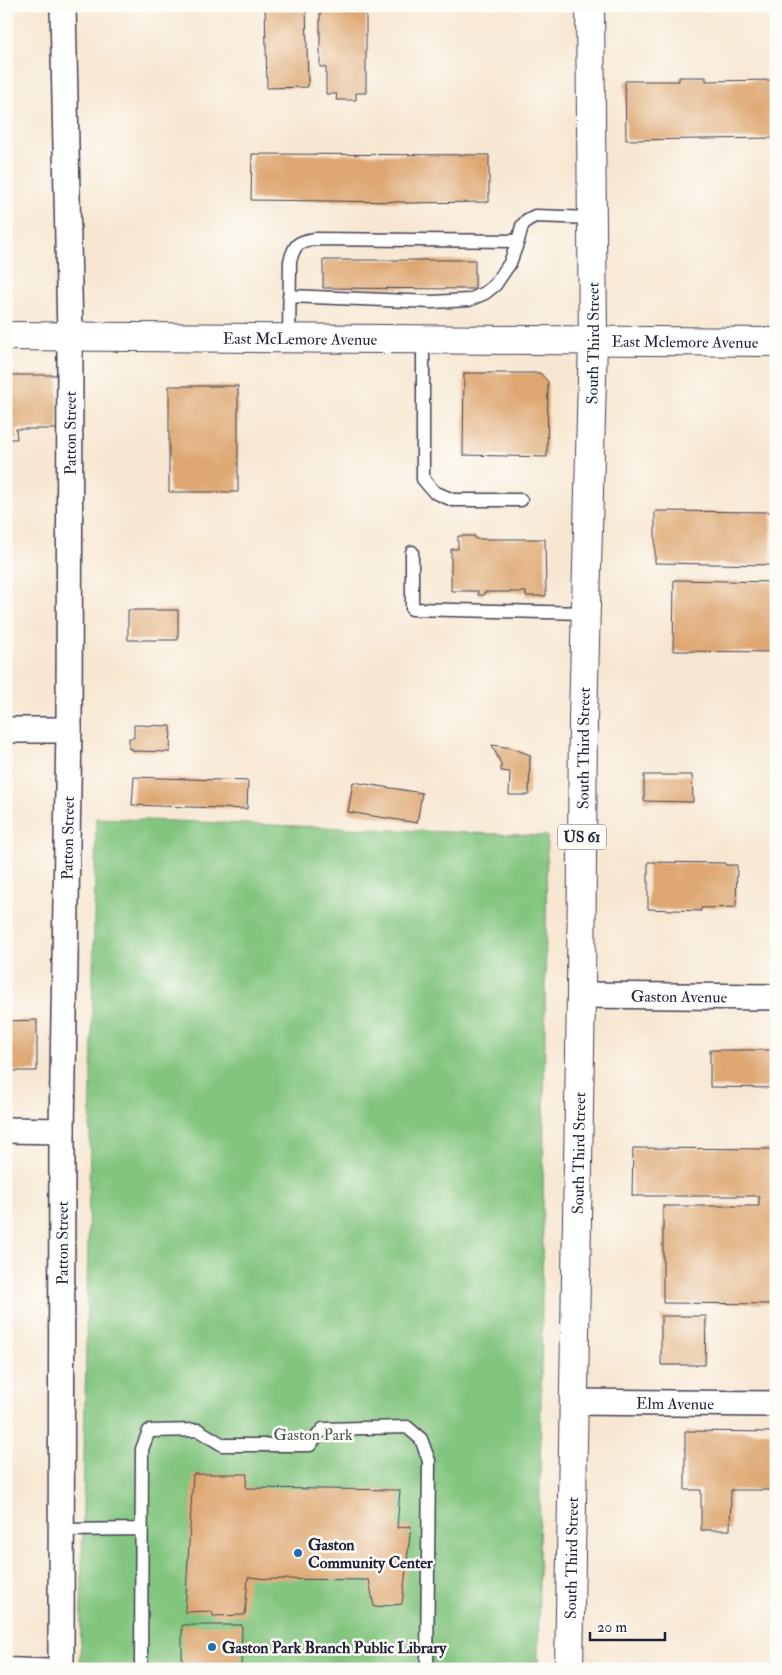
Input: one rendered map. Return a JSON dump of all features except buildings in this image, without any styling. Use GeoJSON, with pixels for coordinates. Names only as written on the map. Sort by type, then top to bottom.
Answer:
{"type":"FeatureCollection","features":[{"type":"Feature","properties":{"kind":"main road","name":"South Third Street"},"geometry":{"type":"LineString","coordinates":[[569,1669],[581,995],[585,613],[593,342],[590,6]]}},
{"type":"Feature","properties":{"kind":"main road","name":"East McLemore Avenue"},"geometry":{"type":"LineString","coordinates":[[6,336],[593,342]]}},
{"type":"Feature","properties":{"kind":"main road","name":"East Mclemore Avenue"},"geometry":{"type":"LineString","coordinates":[[593,342],[776,342]]}},
{"type":"Feature","properties":{"kind":"street","name":"Patton Street"},"geometry":{"type":"LineString","coordinates":[[61,1667],[62,1130],[69,730],[70,336],[63,6]]}},
{"type":"Feature","properties":{"kind":"street"},"geometry":{"type":"LineString","coordinates":[[6,730],[69,730]]}},
{"type":"Feature","properties":{"kind":"street","name":"Gaston Avenue"},"geometry":{"type":"LineString","coordinates":[[581,995],[776,996]]}},
{"type":"Feature","properties":{"kind":"street"},"geometry":{"type":"LineString","coordinates":[[6,1130],[62,1130]]}},
{"type":"Feature","properties":{"kind":"street","name":"Elm Avenue"},"geometry":{"type":"LineString","coordinates":[[574,1402],[776,1404]]}},
{"type":"Feature","properties":{"kind":"lane"},"geometry":{"type":"LineString","coordinates":[[289,296],[432,302],[470,300],[485,293],[495,285],[510,262],[522,226],[527,220],[535,216],[592,218]]}},
{"type":"Feature","properties":{"kind":"lane"},"geometry":{"type":"LineString","coordinates":[[289,338],[290,260],[293,248],[300,242],[315,239],[518,242]]}},
{"type":"Feature","properties":{"kind":"lane"},"geometry":{"type":"LineString","coordinates":[[423,340],[423,479],[434,492],[453,500],[521,500]]}},
{"type":"Feature","properties":{"kind":"lane"},"geometry":{"type":"LineString","coordinates":[[412,552],[412,609],[585,613]]}},
{"type":"Feature","properties":{"kind":"lane"},"geometry":{"type":"LineString","coordinates":[[141,1669],[142,1448],[149,1431],[198,1430],[223,1445],[310,1445],[323,1429],[407,1427],[421,1439],[429,1461],[428,1669]]}},
{"type":"Feature","properties":{"kind":"lane"},"geometry":{"type":"LineString","coordinates":[[62,1530],[142,1529]]}},
{"type":"Feature","properties":{"kind":"lane"},"geometry":{"type":"LineString","coordinates":[[6,1664],[61,1667]]}},
{"type":"Feature","properties":{"kind":"green space","name":"Gaston Park"},"geometry":{"type":"Polygon","coordinates":[[[96,818],[547,836],[538,1669],[80,1669],[96,818]]]}},
{"type":"Feature","properties":{"kind":"place","name":"Gaston Community Center"},"geometry":{"type":"Point","coordinates":[298,1553]}},
{"type":"Feature","properties":{"kind":"place","name":"Gaston Park Branch Public Library"},"geometry":{"type":"Point","coordinates":[212,1647]}}]}
